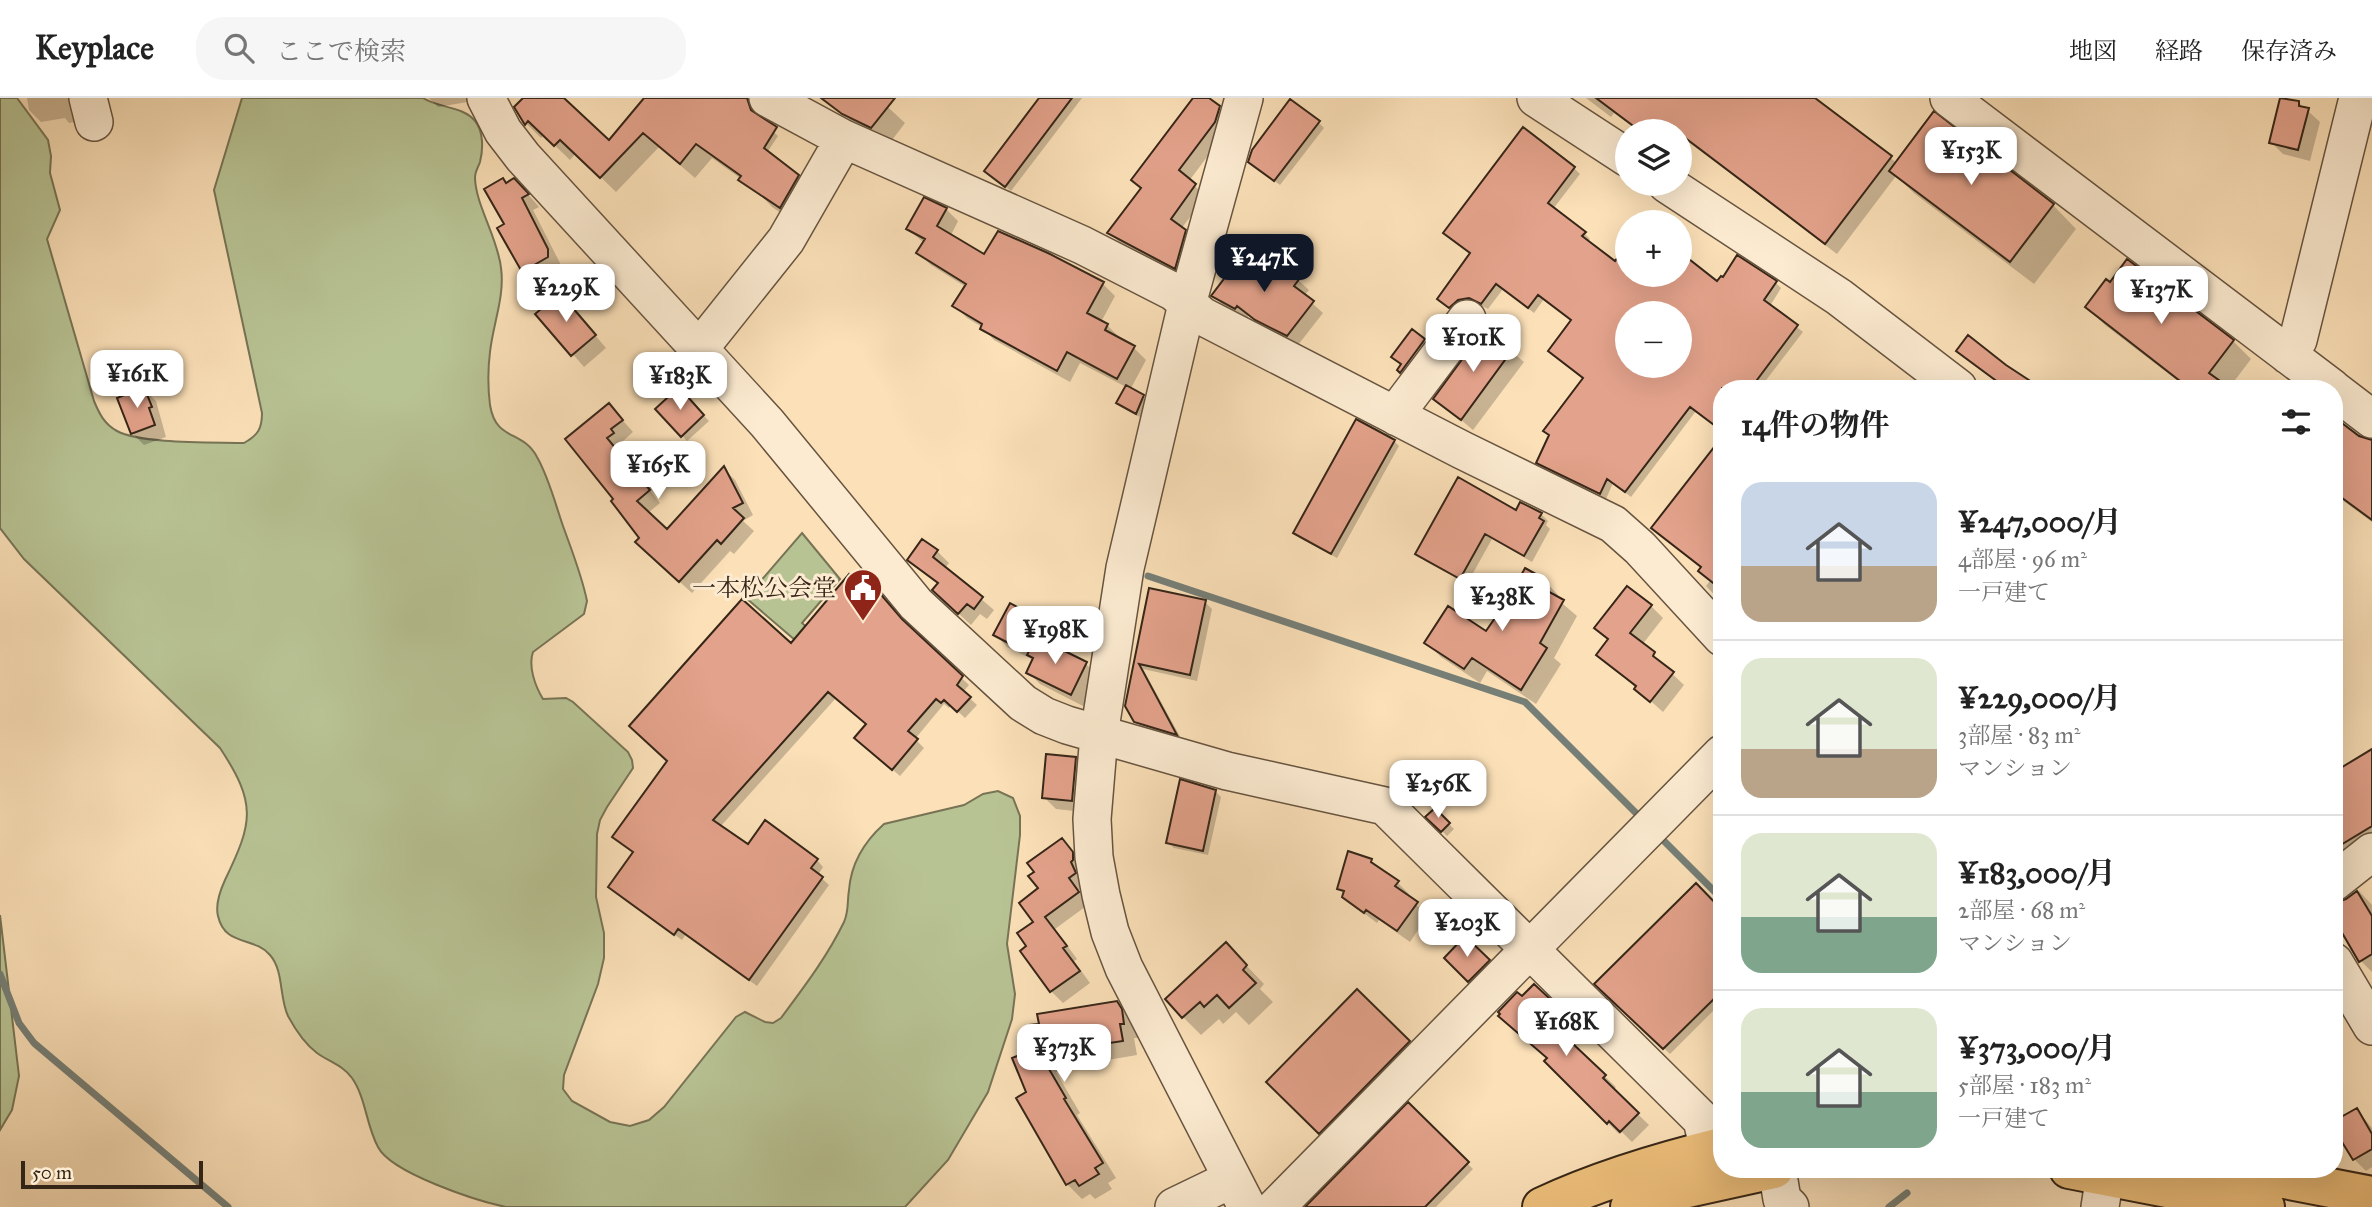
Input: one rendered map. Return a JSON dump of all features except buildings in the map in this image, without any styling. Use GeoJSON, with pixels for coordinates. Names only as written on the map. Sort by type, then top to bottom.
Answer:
{"type":"FeatureCollection","features":[{"type":"Feature","properties":{"kind":"main road"},"geometry":{"type":"LineString","coordinates":[[1542,1207],[1612,1178],[1713,1150]]}},
{"type":"Feature","properties":{"kind":"main road"},"geometry":{"type":"LineString","coordinates":[[1630,1207],[1674,1191],[1734,1178]]}},
{"type":"Feature","properties":{"kind":"main road"},"geometry":{"type":"LineString","coordinates":[[2279,1178],[2372,1196]]}},
{"type":"Feature","properties":{"kind":"main road"},"geometry":{"type":"LineString","coordinates":[[2091,1184],[2263,1207]]}},
{"type":"Feature","properties":{"kind":"street"},"geometry":{"type":"LineString","coordinates":[[486,98],[503,131],[523,158],[767,423],[916,604],[1023,703],[1044,716],[1227,771],[1385,806],[1702,1120],[1713,1143]]}},
{"type":"Feature","properties":{"kind":"street"},"geometry":{"type":"LineString","coordinates":[[768,98],[844,139],[1083,245],[1174,292],[1202,316],[1613,524],[1640,548],[1713,627]]}},
{"type":"Feature","properties":{"kind":"street"},"geometry":{"type":"LineString","coordinates":[[1174,1207],[1240,1193],[1124,968],[1110,932],[1094,857],[1092,819],[1099,734],[1120,593],[1187,304],[1244,98]]}},
{"type":"Feature","properties":{"kind":"street"},"geometry":{"type":"LineString","coordinates":[[1536,98],[1615,150]]}},
{"type":"Feature","properties":{"kind":"street"},"geometry":{"type":"LineString","coordinates":[[2288,355],[2298,341],[2358,98]]}},
{"type":"Feature","properties":{"kind":"street"},"geometry":{"type":"LineString","coordinates":[[1972,105],[2321,380]]}},
{"type":"Feature","properties":{"kind":"street"},"geometry":{"type":"LineString","coordinates":[[699,349],[786,240],[844,139]]}},
{"type":"Feature","properties":{"kind":"street"},"geometry":{"type":"LineString","coordinates":[[1685,196],[1839,297],[1948,380]]}},
{"type":"Feature","properties":{"kind":"street"},"geometry":{"type":"LineString","coordinates":[[1397,417],[1403,404],[1467,319]]}},
{"type":"Feature","properties":{"kind":"street"},"geometry":{"type":"LineString","coordinates":[[2343,397],[2372,419]]}},
{"type":"Feature","properties":{"kind":"street"},"geometry":{"type":"LineString","coordinates":[[1276,1207],[1713,763]]}},
{"type":"Feature","properties":{"kind":"street"},"geometry":{"type":"LineString","coordinates":[[2343,875],[2372,852]]}},
{"type":"Feature","properties":{"kind":"street"},"geometry":{"type":"LineString","coordinates":[[2343,977],[2372,1026]]}},
{"type":"Feature","properties":{"kind":"street"},"geometry":{"type":"LineString","coordinates":[[1777,1178],[1782,1199],[1790,1207]]}},
{"type":"Feature","properties":{"kind":"street"},"geometry":{"type":"LineString","coordinates":[[2239,1178],[2263,1207]]}},
{"type":"Feature","properties":{"kind":"green space"},"geometry":{"type":"Polygon","coordinates":[[[0,98],[17,98],[48,140],[50,173],[60,210],[47,239],[98,410],[105,422],[117,431],[143,438],[178,442],[244,443],[256,434],[261,423],[262,413],[214,190],[242,98],[423,98],[464,112],[475,121],[480,130],[482,147],[475,175],[476,187],[496,245],[502,278],[489,358],[490,405],[498,425],[531,448],[541,465],[587,601],[584,614],[533,652],[533,676],[543,699],[566,698],[573,702],[628,752],[633,768],[600,820],[597,834],[596,897],[604,933],[604,958],[598,984],[564,1075],[563,1089],[572,1101],[610,1122],[630,1126],[649,1120],[664,1107],[736,1017],[745,1012],[765,1022],[773,1023],[781,1018],[815,972],[844,922],[850,880],[856,862],[865,845],[884,824],[964,805],[983,794],[998,791],[1013,798],[1020,816],[1007,944],[1015,994],[1012,1019],[988,1092],[948,1160],[905,1207],[506,1207],[436,1185],[386,1157],[378,1147],[352,1078],[313,1049],[291,1021],[285,1009],[277,969],[270,955],[256,945],[233,937],[222,926],[218,916],[218,898],[241,843],[247,813],[245,799],[232,767],[220,748],[24,559],[0,528],[0,98]]]}},
{"type":"Feature","properties":{"kind":"green space"},"geometry":{"type":"Polygon","coordinates":[[[802,533],[840,579],[802,623],[813,633],[802,646],[746,598],[802,533]]]}},
{"type":"Feature","properties":{"kind":"green space"},"geometry":{"type":"Polygon","coordinates":[[[0,915],[19,1076],[12,1110],[0,1130],[0,915]]]}},
{"type":"Feature","properties":{"kind":"waterway"},"geometry":{"type":"LineString","coordinates":[[1148,576],[1525,702],[1642,819]]}},
{"type":"Feature","properties":{"kind":"waterway"},"geometry":{"type":"LineString","coordinates":[[1658,835],[1713,890]]}},
{"type":"Feature","properties":{"kind":"waterway"},"geometry":{"type":"LineString","coordinates":[[0,974],[19,1023],[34,1043],[228,1207]]}},
{"type":"Feature","properties":{"kind":"waterway"},"geometry":{"type":"LineString","coordinates":[[1889,1207],[1907,1193]]}},
{"type":"Feature","properties":{"kind":"place","name":"一本松公会堂"},"geometry":{"type":"Point","coordinates":[863,622]}}]}
